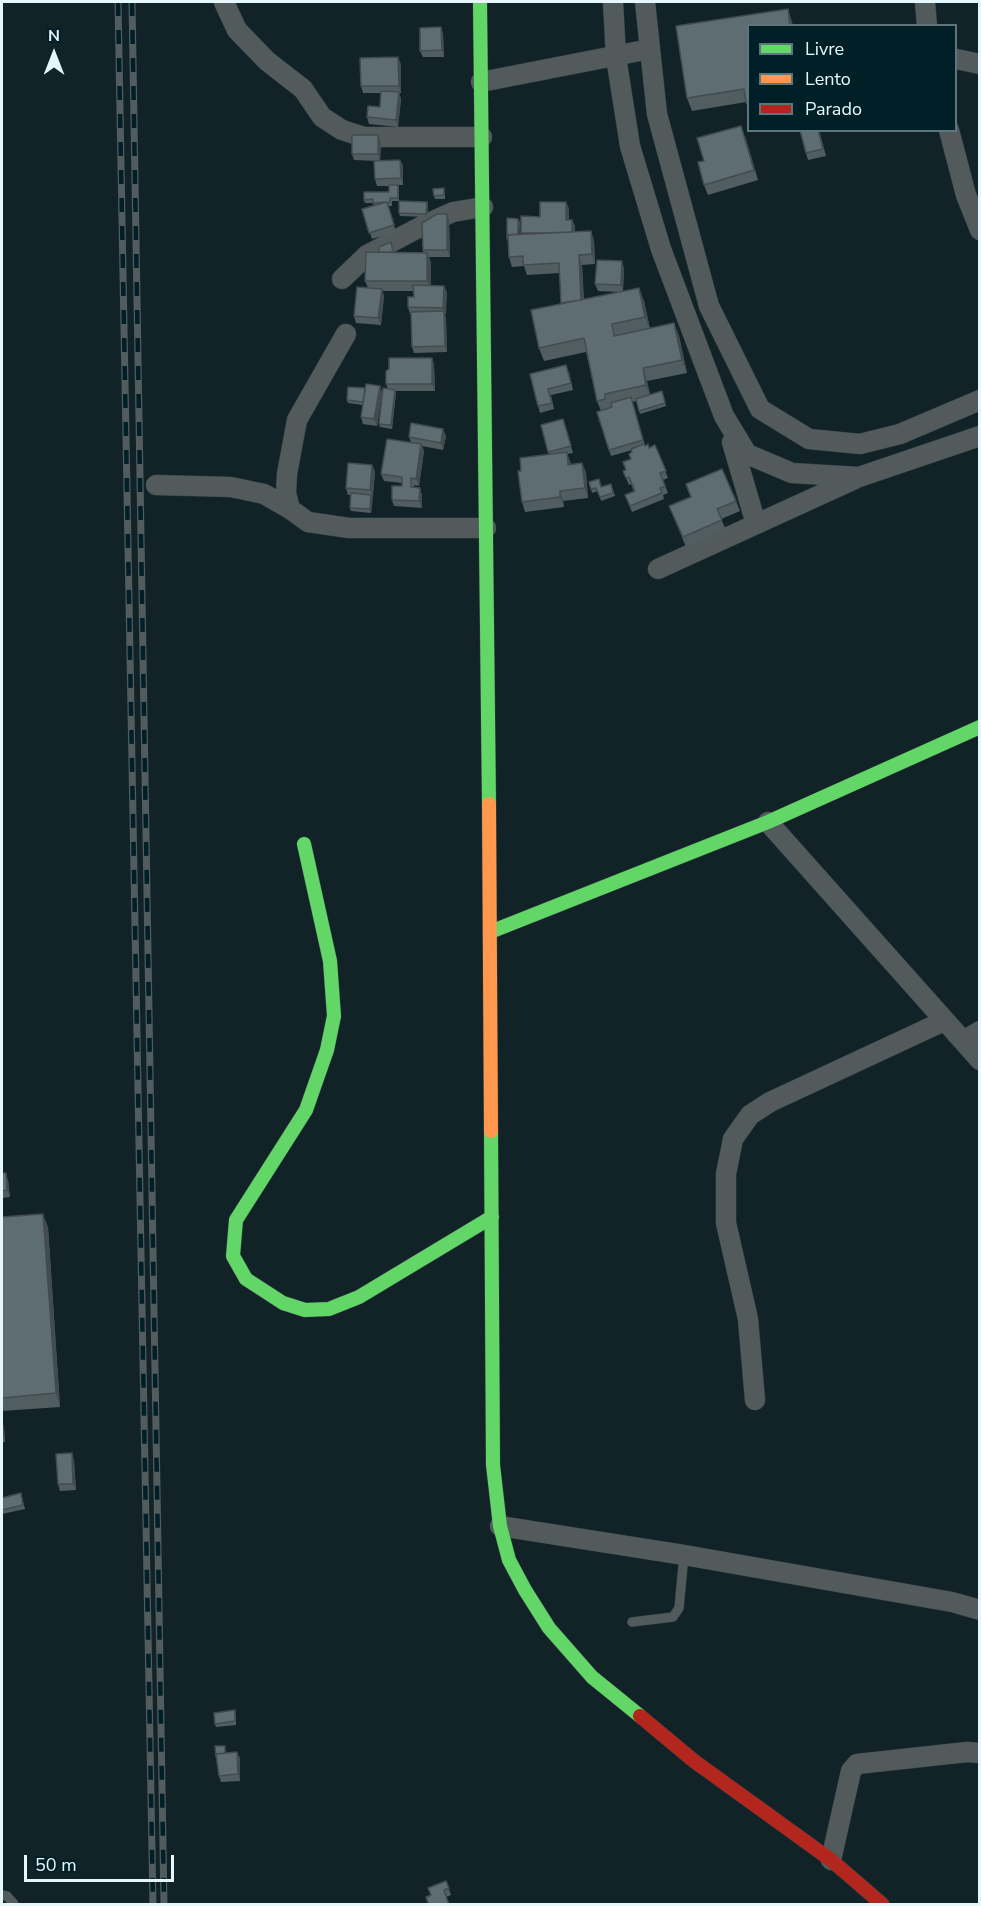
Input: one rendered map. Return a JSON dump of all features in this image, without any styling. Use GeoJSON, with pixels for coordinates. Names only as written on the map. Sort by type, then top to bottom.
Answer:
{"type":"FeatureCollection","features":[{"type":"Feature","properties":{"kind":"street"},"geometry":{"type":"LineString","coordinates":[[224,2],[237,30],[267,61],[303,89],[322,117],[342,130],[364,137],[482,137]]}},
{"type":"Feature","properties":{"kind":"street"},"geometry":{"type":"LineString","coordinates":[[480,2],[493,1454],[500,1526],[509,1560],[525,1590],[549,1628],[592,1677],[694,1761],[831,1860],[882,1905]]}},
{"type":"Feature","properties":{"kind":"street"},"geometry":{"type":"LineString","coordinates":[[613,2],[616,57],[630,146],[660,249],[724,416],[756,524]]}},
{"type":"Feature","properties":{"kind":"street"},"geometry":{"type":"LineString","coordinates":[[645,2],[657,114],[709,306],[760,409],[809,439],[860,444],[900,434],[980,400]]}},
{"type":"Feature","properties":{"kind":"street"},"geometry":{"type":"LineString","coordinates":[[925,2],[927,24]]}},
{"type":"Feature","properties":{"kind":"street"},"geometry":{"type":"LineString","coordinates":[[481,82],[650,50]]}},
{"type":"Feature","properties":{"kind":"street"},"geometry":{"type":"LineString","coordinates":[[957,59],[980,64]]}},
{"type":"Feature","properties":{"kind":"street"},"geometry":{"type":"LineString","coordinates":[[950,132],[966,195],[980,230]]}},
{"type":"Feature","properties":{"kind":"street"},"geometry":{"type":"LineString","coordinates":[[342,279],[367,255],[422,226],[453,212],[483,207]]}},
{"type":"Feature","properties":{"kind":"street"},"geometry":{"type":"LineString","coordinates":[[685,314],[709,306]]}},
{"type":"Feature","properties":{"kind":"street"},"geometry":{"type":"LineString","coordinates":[[290,509],[286,492],[287,474],[297,420],[346,334]]}},
{"type":"Feature","properties":{"kind":"street"},"geometry":{"type":"LineString","coordinates":[[724,416],[747,454],[792,473],[859,477]]}},
{"type":"Feature","properties":{"kind":"street"},"geometry":{"type":"LineString","coordinates":[[658,569],[859,477],[980,436]]}},
{"type":"Feature","properties":{"kind":"street"},"geometry":{"type":"LineString","coordinates":[[156,485],[231,487],[264,494],[308,522],[349,528],[486,528]]}},
{"type":"Feature","properties":{"kind":"street"},"geometry":{"type":"LineString","coordinates":[[490,932],[768,822],[980,727]]}},
{"type":"Feature","properties":{"kind":"street"},"geometry":{"type":"LineString","coordinates":[[768,822],[980,1060]]}},
{"type":"Feature","properties":{"kind":"street"},"geometry":{"type":"LineString","coordinates":[[304,844],[330,961],[334,1016],[327,1050],[306,1110],[236,1220],[233,1256],[246,1279],[283,1303],[305,1310],[329,1309],[359,1297],[492,1217]]}},
{"type":"Feature","properties":{"kind":"street"},"geometry":{"type":"LineString","coordinates":[[755,1400],[748,1319],[726,1223],[726,1174],[733,1139],[750,1115],[771,1102],[944,1021]]}},
{"type":"Feature","properties":{"kind":"street"},"geometry":{"type":"LineString","coordinates":[[963,1041],[980,1031]]}},
{"type":"Feature","properties":{"kind":"street"},"geometry":{"type":"LineString","coordinates":[[500,1526],[684,1555],[952,1602],[980,1610]]}},
{"type":"Feature","properties":{"kind":"street"},"geometry":{"type":"LineString","coordinates":[[831,1860],[851,1771],[857,1764],[967,1752],[980,1753]]}},
{"type":"Feature","properties":{"kind":"lane"},"geometry":{"type":"LineString","coordinates":[[632,1622],[672,1617],[679,1608],[684,1555]]}},
{"type":"Feature","properties":{"kind":"lane"},"geometry":{"type":"LineString","coordinates":[[2,1895],[7,1896],[14,1905]]}},
{"type":"Feature","properties":{"kind":"building"},"geometry":{"type":"Polygon","coordinates":[[[788,9],[790,24],[747,24],[747,103],[744,89],[687,98],[676,26],[788,9]]]}},
{"type":"Feature","properties":{"kind":"building"},"geometry":{"type":"Polygon","coordinates":[[[441,27],[442,50],[420,51],[420,28],[441,27]]]}},
{"type":"Feature","properties":{"kind":"building"},"geometry":{"type":"Polygon","coordinates":[[[398,57],[399,86],[361,86],[360,58],[398,57]]]}},
{"type":"Feature","properties":{"kind":"building"},"geometry":{"type":"Polygon","coordinates":[[[381,91],[399,92],[396,120],[367,117],[368,106],[380,107],[381,91]]]}},
{"type":"Feature","properties":{"kind":"building"},"geometry":{"type":"Polygon","coordinates":[[[741,126],[754,170],[704,185],[698,162],[704,161],[697,138],[741,126]]]}},
{"type":"Feature","properties":{"kind":"building"},"geometry":{"type":"Polygon","coordinates":[[[801,132],[819,132],[823,149],[806,153],[801,132]]]}},
{"type":"Feature","properties":{"kind":"building"},"geometry":{"type":"Polygon","coordinates":[[[352,135],[378,135],[378,154],[352,154],[352,135]]]}},
{"type":"Feature","properties":{"kind":"building"},"geometry":{"type":"Polygon","coordinates":[[[400,160],[401,178],[375,179],[374,161],[400,160]]]}},
{"type":"Feature","properties":{"kind":"building"},"geometry":{"type":"Polygon","coordinates":[[[389,185],[398,185],[398,198],[390,198],[390,202],[387,203],[373,203],[373,199],[364,200],[364,192],[389,192],[389,185]]]}},
{"type":"Feature","properties":{"kind":"building"},"geometry":{"type":"Polygon","coordinates":[[[444,188],[444,195],[434,196],[433,189],[444,188]]]}},
{"type":"Feature","properties":{"kind":"building"},"geometry":{"type":"Polygon","coordinates":[[[399,201],[427,202],[426,214],[399,213],[399,201]]]}},
{"type":"Feature","properties":{"kind":"building"},"geometry":{"type":"Polygon","coordinates":[[[387,202],[394,225],[369,233],[362,209],[387,202]]]}},
{"type":"Feature","properties":{"kind":"building"},"geometry":{"type":"Polygon","coordinates":[[[540,202],[566,202],[566,220],[572,220],[572,232],[521,233],[521,216],[540,217],[540,202]]]}},
{"type":"Feature","properties":{"kind":"building"},"geometry":{"type":"Polygon","coordinates":[[[437,214],[447,214],[447,250],[423,250],[422,223],[437,214]]]}},
{"type":"Feature","properties":{"kind":"building"},"geometry":{"type":"Polygon","coordinates":[[[507,218],[518,219],[518,234],[508,235],[508,239],[507,239],[507,218]]]}},
{"type":"Feature","properties":{"kind":"building"},"geometry":{"type":"Polygon","coordinates":[[[591,231],[592,254],[579,255],[581,300],[561,303],[559,263],[523,265],[523,256],[509,257],[508,235],[591,231]]]}},
{"type":"Feature","properties":{"kind":"building"},"geometry":{"type":"Polygon","coordinates":[[[391,242],[393,252],[379,252],[379,247],[391,242]]]}},
{"type":"Feature","properties":{"kind":"building"},"geometry":{"type":"Polygon","coordinates":[[[366,252],[427,253],[427,281],[365,281],[366,252]]]}},
{"type":"Feature","properties":{"kind":"building"},"geometry":{"type":"Polygon","coordinates":[[[597,260],[622,261],[621,285],[595,284],[597,260]]]}},
{"type":"Feature","properties":{"kind":"building"},"geometry":{"type":"Polygon","coordinates":[[[413,285],[444,286],[443,308],[408,307],[408,297],[414,297],[413,285]]]}},
{"type":"Feature","properties":{"kind":"building"},"geometry":{"type":"Polygon","coordinates":[[[357,287],[382,289],[378,318],[354,316],[357,287]]]}},
{"type":"Feature","properties":{"kind":"building"},"geometry":{"type":"Polygon","coordinates":[[[639,288],[645,317],[612,324],[614,336],[674,323],[682,360],[643,368],[646,385],[605,394],[605,399],[597,401],[584,338],[539,348],[531,310],[639,288]]]}},
{"type":"Feature","properties":{"kind":"building"},"geometry":{"type":"Polygon","coordinates":[[[444,311],[445,346],[412,347],[411,312],[444,311]]]}},
{"type":"Feature","properties":{"kind":"building"},"geometry":{"type":"Polygon","coordinates":[[[389,358],[432,358],[432,384],[386,384],[389,358]]]}},
{"type":"Feature","properties":{"kind":"building"},"geometry":{"type":"Polygon","coordinates":[[[566,365],[571,383],[548,389],[552,403],[538,406],[530,374],[566,365]]]}},
{"type":"Feature","properties":{"kind":"building"},"geometry":{"type":"Polygon","coordinates":[[[366,384],[380,386],[374,419],[361,417],[366,384]]]}},
{"type":"Feature","properties":{"kind":"building"},"geometry":{"type":"Polygon","coordinates":[[[348,387],[365,388],[363,402],[347,400],[348,387]]]}},
{"type":"Feature","properties":{"kind":"building"},"geometry":{"type":"Polygon","coordinates":[[[383,388],[395,390],[391,425],[379,424],[383,388]]]}},
{"type":"Feature","properties":{"kind":"building"},"geometry":{"type":"Polygon","coordinates":[[[662,391],[665,403],[639,411],[636,399],[662,391]]]}},
{"type":"Feature","properties":{"kind":"building"},"geometry":{"type":"Polygon","coordinates":[[[631,397],[643,440],[609,450],[597,412],[612,407],[611,403],[631,397]]]}},
{"type":"Feature","properties":{"kind":"building"},"geometry":{"type":"Polygon","coordinates":[[[563,419],[571,446],[548,452],[541,425],[563,419]]]}},
{"type":"Feature","properties":{"kind":"building"},"geometry":{"type":"Polygon","coordinates":[[[411,423],[443,429],[441,443],[409,437],[411,423]]]}},
{"type":"Feature","properties":{"kind":"building"},"geometry":{"type":"Polygon","coordinates":[[[387,439],[421,444],[416,479],[411,478],[411,487],[420,488],[419,501],[392,500],[392,486],[402,486],[402,477],[381,474],[387,439]]]}},
{"type":"Feature","properties":{"kind":"building"},"geometry":{"type":"Polygon","coordinates":[[[644,444],[645,446],[648,444],[649,448],[655,445],[666,471],[660,473],[665,486],[660,488],[662,493],[630,506],[625,495],[635,491],[629,477],[626,478],[623,471],[626,470],[623,462],[631,459],[629,454],[632,452],[631,449],[644,444]]]}},
{"type":"Feature","properties":{"kind":"building"},"geometry":{"type":"Polygon","coordinates":[[[567,452],[568,465],[582,463],[585,488],[560,491],[560,497],[522,502],[518,471],[521,471],[520,458],[567,452]]]}},
{"type":"Feature","properties":{"kind":"building"},"geometry":{"type":"Polygon","coordinates":[[[348,463],[372,465],[370,490],[346,488],[348,463]]]}},
{"type":"Feature","properties":{"kind":"building"},"geometry":{"type":"Polygon","coordinates":[[[722,469],[736,501],[717,509],[722,520],[683,537],[669,506],[691,497],[686,484],[722,469]]]}},
{"type":"Feature","properties":{"kind":"building"},"geometry":{"type":"Polygon","coordinates":[[[599,479],[601,487],[611,484],[613,493],[600,497],[596,488],[591,489],[589,482],[599,479]]]}},
{"type":"Feature","properties":{"kind":"building"},"geometry":{"type":"Polygon","coordinates":[[[351,493],[371,495],[370,509],[350,508],[351,493]]]}},
{"type":"Feature","properties":{"kind":"building"},"geometry":{"type":"Polygon","coordinates":[[[2,1173],[6,1173],[7,1190],[2,1191],[2,1173]]]}},
{"type":"Feature","properties":{"kind":"building"},"geometry":{"type":"Polygon","coordinates":[[[43,1214],[56,1393],[2,1398],[2,1217],[43,1214]]]}},
{"type":"Feature","properties":{"kind":"building"},"geometry":{"type":"Polygon","coordinates":[[[72,1453],[73,1484],[58,1484],[56,1454],[72,1453]]]}},
{"type":"Feature","properties":{"kind":"building"},"geometry":{"type":"Polygon","coordinates":[[[21,1493],[23,1505],[2,1510],[2,1498],[21,1493]]]}},
{"type":"Feature","properties":{"kind":"building"},"geometry":{"type":"Polygon","coordinates":[[[235,1710],[235,1721],[215,1724],[214,1713],[235,1710]]]}},
{"type":"Feature","properties":{"kind":"building"},"geometry":{"type":"Polygon","coordinates":[[[215,1746],[225,1746],[225,1753],[216,1754],[216,1757],[215,1746]]]}},
{"type":"Feature","properties":{"kind":"building"},"geometry":{"type":"Polygon","coordinates":[[[237,1752],[238,1774],[219,1776],[216,1754],[237,1752]]]}},
{"type":"Feature","properties":{"kind":"building"},"geometry":{"type":"Polygon","coordinates":[[[446,1881],[449,1888],[444,1890],[449,1905],[429,1905],[426,1897],[431,1895],[428,1888],[446,1881]]]}},
{"type":"Feature","properties":{"kind":"railway"},"geometry":{"type":"LineString","coordinates":[[118,2],[153,1904]]}},
{"type":"Feature","properties":{"kind":"railway"},"geometry":{"type":"LineString","coordinates":[[132,2],[164,1904]]}},
{"type":"Feature","properties":{"kind":"traffic: fast"},"geometry":{"type":"LineString","coordinates":[[480,2],[489,804]]}},
{"type":"Feature","properties":{"kind":"traffic: fast"},"geometry":{"type":"LineString","coordinates":[[490,932],[768,822],[980,727]]}},
{"type":"Feature","properties":{"kind":"traffic: fast"},"geometry":{"type":"LineString","coordinates":[[304,844],[330,961],[334,1016],[327,1050],[306,1110],[236,1220],[233,1256],[246,1279],[283,1303],[305,1310],[329,1309],[359,1297],[492,1217]]}},
{"type":"Feature","properties":{"kind":"traffic: fast"},"geometry":{"type":"LineString","coordinates":[[491,1131],[493,1465],[500,1526],[509,1560],[549,1628],[592,1677],[640,1716]]}},
{"type":"Feature","properties":{"kind":"traffic: slow"},"geometry":{"type":"LineString","coordinates":[[489,804],[491,1131]]}},
{"type":"Feature","properties":{"kind":"traffic: jam"},"geometry":{"type":"LineString","coordinates":[[640,1716],[694,1761],[831,1860],[882,1904]]}}]}
